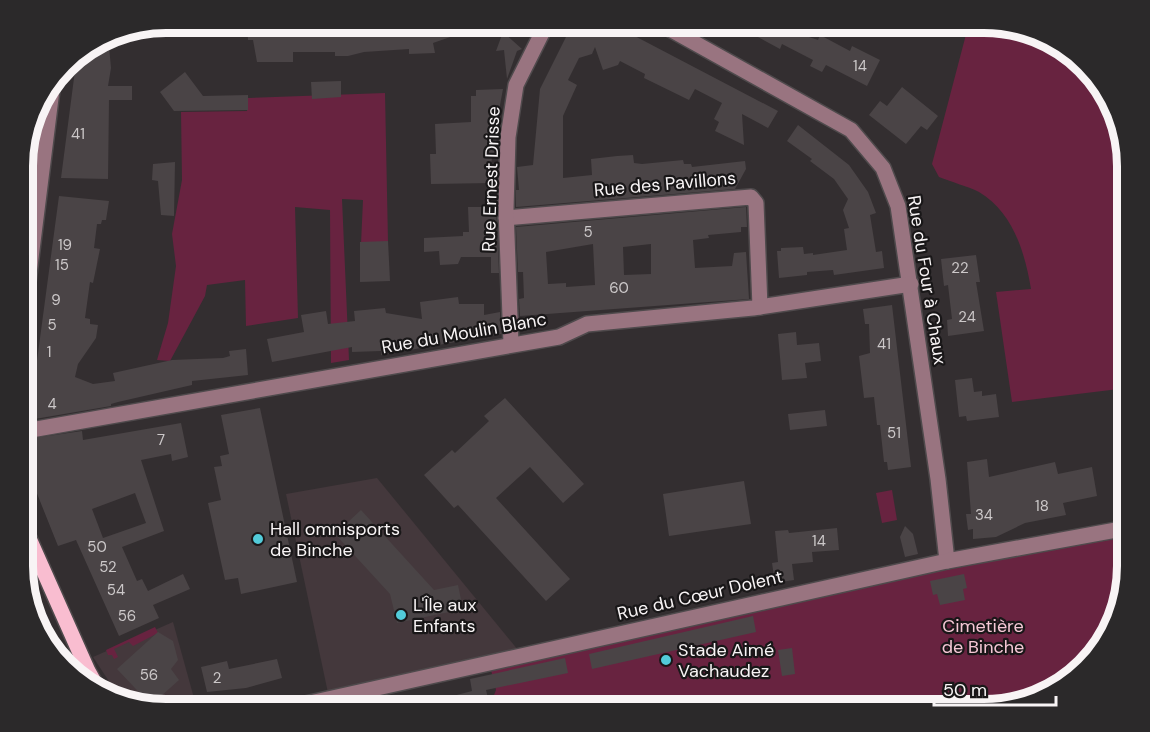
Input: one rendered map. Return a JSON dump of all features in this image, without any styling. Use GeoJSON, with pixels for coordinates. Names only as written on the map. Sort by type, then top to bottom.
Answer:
{"type":"FeatureCollection","features":[{"type":"Feature","properties":{"kind":"main road"},"geometry":{"type":"LineString","coordinates":[[33,547],[91,676]]}},
{"type":"Feature","properties":{"kind":"street","name":"Rue Ernest Drisse"},"geometry":{"type":"LineString","coordinates":[[511,344],[506,218],[508,137],[512,100],[521,70],[541,33]]}},
{"type":"Feature","properties":{"kind":"street","name":"Rue du Four à Chaux"},"geometry":{"type":"LineString","coordinates":[[679,33],[828,115],[857,136],[878,160],[898,206],[911,284],[947,561]]}},
{"type":"Feature","properties":{"kind":"street"},"geometry":{"type":"LineString","coordinates":[[33,242],[51,101]]}},
{"type":"Feature","properties":{"kind":"street","name":"Rue des Pavillons"},"geometry":{"type":"LineString","coordinates":[[506,218],[751,197],[756,203],[760,307]]}},
{"type":"Feature","properties":{"kind":"street","name":"Rue du Moulin Blanc"},"geometry":{"type":"LineString","coordinates":[[33,430],[559,337],[587,324],[760,307],[911,284]]}},
{"type":"Feature","properties":{"kind":"street","name":"Rue du Cœur Dolent"},"geometry":{"type":"LineString","coordinates":[[332,699],[947,561],[1117,530]]}},
{"type":"Feature","properties":{"kind":"shaded area","name":"L'Île aux Enfants"},"geometry":{"type":"Polygon","coordinates":[[[377,478],[518,650],[328,693],[286,494],[377,478]]]}},
{"type":"Feature","properties":{"kind":"shaded area"},"geometry":{"type":"Polygon","coordinates":[[[173,622],[194,699],[149,698],[123,692],[113,688],[93,657],[173,622]]]}},
{"type":"Feature","properties":{"kind":"green space"},"geometry":{"type":"Polygon","coordinates":[[[966,33],[1001,34],[1027,40],[1058,55],[1084,78],[1107,115],[1117,157],[1117,389],[1012,402],[996,292],[1031,289],[1021,248],[1009,222],[991,200],[979,192],[939,177],[932,164],[966,33]]]}},
{"type":"Feature","properties":{"kind":"green space"},"geometry":{"type":"Polygon","coordinates":[[[385,93],[388,242],[361,244],[363,200],[342,199],[349,360],[331,363],[330,210],[295,207],[298,318],[246,326],[245,280],[207,285],[205,296],[170,361],[157,360],[168,323],[176,266],[172,234],[182,180],[181,112],[247,111],[248,98],[385,93]]]}},
{"type":"Feature","properties":{"kind":"green space"},"geometry":{"type":"Polygon","coordinates":[[[892,490],[897,520],[882,523],[876,493],[892,490]]]}},
{"type":"Feature","properties":{"kind":"green space","name":"Cimetière de Binche"},"geometry":{"type":"Polygon","coordinates":[[[1117,537],[1117,575],[1114,592],[1110,609],[1095,640],[1065,671],[1035,689],[1018,694],[993,699],[493,699],[496,690],[491,670],[856,587],[1117,537]]]}},
{"type":"Feature","properties":{"kind":"green space"},"geometry":{"type":"Polygon","coordinates":[[[155,627],[158,633],[133,646],[129,642],[114,649],[118,657],[114,659],[112,655],[108,655],[106,650],[155,627]]]}},
{"type":"Feature","properties":{"kind":"building"},"geometry":{"type":"Polygon","coordinates":[[[248,33],[459,34],[433,43],[435,53],[409,54],[409,49],[364,52],[348,56],[335,56],[335,52],[293,52],[293,62],[257,62],[253,40],[248,40],[248,33]]]}},
{"type":"Feature","properties":{"kind":"building"},"geometry":{"type":"Polygon","coordinates":[[[503,33],[522,49],[517,51],[507,79],[504,50],[496,51],[503,33]]]}},
{"type":"Feature","properties":{"kind":"building"},"geometry":{"type":"Polygon","coordinates":[[[568,33],[629,33],[778,111],[768,128],[742,114],[744,145],[715,131],[719,122],[714,119],[722,103],[695,89],[689,100],[644,78],[645,74],[620,61],[618,65],[603,70],[595,47],[592,54],[579,58],[568,80],[577,85],[563,116],[563,178],[592,175],[591,159],[617,156],[633,155],[634,163],[642,164],[683,160],[684,164],[691,164],[692,167],[745,161],[746,169],[735,189],[516,207],[516,190],[519,190],[517,167],[533,165],[540,89],[568,33]]]}},
{"type":"Feature","properties":{"kind":"building"},"geometry":{"type":"Polygon","coordinates":[[[750,33],[800,33],[818,40],[820,35],[850,51],[852,46],[880,60],[867,86],[826,65],[822,72],[810,66],[813,60],[782,44],[780,49],[750,33]]]}},
{"type":"Feature","properties":{"kind":"building"},"geometry":{"type":"Polygon","coordinates":[[[109,46],[111,68],[108,86],[132,86],[132,100],[109,100],[108,179],[61,178],[75,69],[92,55],[109,46]]]}},
{"type":"Feature","properties":{"kind":"building"},"geometry":{"type":"Polygon","coordinates":[[[185,72],[203,96],[248,95],[248,110],[174,111],[160,92],[185,72]]]}},
{"type":"Feature","properties":{"kind":"building"},"geometry":{"type":"Polygon","coordinates":[[[341,81],[341,97],[312,99],[311,82],[341,81]]]}},
{"type":"Feature","properties":{"kind":"building"},"geometry":{"type":"Polygon","coordinates":[[[902,87],[938,116],[927,130],[921,126],[906,144],[869,115],[880,101],[887,106],[902,87]]]}},
{"type":"Feature","properties":{"kind":"building"},"geometry":{"type":"Polygon","coordinates":[[[503,89],[497,121],[496,158],[492,158],[490,172],[492,183],[431,184],[430,154],[436,154],[435,124],[471,122],[471,96],[476,96],[476,90],[503,89]]]}},
{"type":"Feature","properties":{"kind":"building"},"geometry":{"type":"Polygon","coordinates":[[[798,125],[849,165],[868,192],[876,213],[870,215],[876,252],[882,251],[884,268],[834,275],[833,270],[807,272],[807,275],[779,278],[777,251],[781,251],[781,248],[803,247],[804,254],[813,253],[813,255],[847,250],[844,229],[849,228],[843,210],[848,199],[834,179],[787,141],[798,125]]]}},
{"type":"Feature","properties":{"kind":"building"},"geometry":{"type":"Polygon","coordinates":[[[175,162],[174,216],[161,215],[158,181],[152,180],[153,164],[175,162]]]}},
{"type":"Feature","properties":{"kind":"building"},"geometry":{"type":"Polygon","coordinates":[[[59,196],[109,201],[106,220],[97,224],[94,248],[100,249],[93,283],[90,282],[85,318],[90,319],[90,324],[98,325],[96,338],[78,364],[75,377],[93,384],[115,381],[113,373],[172,360],[223,358],[230,356],[229,351],[246,349],[248,375],[192,381],[192,385],[118,402],[111,406],[33,419],[33,391],[59,196]]]}},
{"type":"Feature","properties":{"kind":"building"},"geometry":{"type":"Polygon","coordinates":[[[468,207],[496,207],[499,273],[491,273],[491,257],[461,257],[458,264],[440,265],[439,251],[424,252],[424,238],[463,236],[463,232],[469,232],[468,207]]]}},
{"type":"Feature","properties":{"kind":"building"},"geometry":{"type":"Polygon","coordinates":[[[746,207],[747,227],[741,227],[741,232],[708,235],[709,238],[693,240],[695,268],[732,266],[734,253],[746,252],[749,299],[520,316],[519,299],[524,298],[523,272],[518,272],[516,227],[746,207]],[[593,244],[546,252],[548,284],[566,283],[566,287],[595,285],[593,244]],[[651,244],[623,247],[624,275],[651,274],[651,244]]]}},
{"type":"Feature","properties":{"kind":"building"},"geometry":{"type":"Polygon","coordinates":[[[388,241],[390,281],[360,282],[360,242],[388,241]]]}},
{"type":"Feature","properties":{"kind":"building"},"geometry":{"type":"Polygon","coordinates":[[[976,255],[980,282],[976,282],[984,331],[948,336],[947,320],[952,319],[948,285],[944,286],[941,259],[976,255]]]}},
{"type":"Feature","properties":{"kind":"building"},"geometry":{"type":"Polygon","coordinates":[[[458,297],[459,304],[484,304],[484,315],[500,312],[501,334],[381,355],[381,351],[352,352],[352,347],[272,362],[267,339],[304,332],[301,315],[326,311],[328,324],[355,321],[354,311],[385,308],[386,313],[422,319],[420,302],[458,297]]]}},
{"type":"Feature","properties":{"kind":"building"},"geometry":{"type":"Polygon","coordinates":[[[892,305],[911,467],[888,470],[887,462],[884,462],[874,397],[864,398],[859,356],[870,353],[869,324],[865,324],[863,309],[892,305]]]}},
{"type":"Feature","properties":{"kind":"building"},"geometry":{"type":"Polygon","coordinates":[[[796,332],[797,345],[819,343],[821,361],[805,363],[807,378],[782,380],[778,334],[796,332]]]}},
{"type":"Feature","properties":{"kind":"building"},"geometry":{"type":"Polygon","coordinates":[[[972,378],[974,392],[982,391],[982,396],[996,394],[999,417],[967,421],[966,416],[959,417],[955,380],[972,378]]]}},
{"type":"Feature","properties":{"kind":"building"},"geometry":{"type":"Polygon","coordinates":[[[505,398],[584,484],[563,503],[530,467],[496,498],[570,579],[546,601],[458,505],[454,508],[424,475],[452,450],[455,453],[489,421],[484,416],[505,398]]]}},
{"type":"Feature","properties":{"kind":"building","name":"Hall omnisports de Binche"},"geometry":{"type":"Polygon","coordinates":[[[260,408],[297,582],[241,594],[238,578],[225,580],[208,503],[221,500],[214,467],[222,466],[220,456],[229,454],[221,415],[260,408]]]}},
{"type":"Feature","properties":{"kind":"building"},"geometry":{"type":"Polygon","coordinates":[[[825,410],[827,426],[790,430],[788,414],[825,410]]]}},
{"type":"Feature","properties":{"kind":"building"},"geometry":{"type":"Polygon","coordinates":[[[181,423],[188,457],[172,461],[171,454],[141,460],[164,531],[122,547],[137,581],[142,579],[148,591],[183,574],[190,589],[153,605],[159,618],[119,636],[76,540],[58,546],[33,484],[33,438],[82,431],[83,440],[181,423]],[[135,493],[92,509],[103,538],[146,523],[135,493]]]}},
{"type":"Feature","properties":{"kind":"building"},"geometry":{"type":"Polygon","coordinates":[[[987,459],[989,477],[1055,462],[1058,474],[1092,467],[1097,496],[1063,503],[1066,515],[1025,523],[996,537],[973,539],[973,529],[968,530],[966,514],[971,514],[967,462],[987,459]]]}},
{"type":"Feature","properties":{"kind":"building"},"geometry":{"type":"Polygon","coordinates":[[[744,481],[751,524],[669,536],[663,494],[744,481]]]}},
{"type":"Feature","properties":{"kind":"building"},"geometry":{"type":"Polygon","coordinates":[[[361,510],[434,590],[458,585],[463,609],[397,623],[390,594],[335,534],[361,510]]]}},
{"type":"Feature","properties":{"kind":"building"},"geometry":{"type":"Polygon","coordinates":[[[905,526],[913,534],[918,554],[905,557],[900,537],[905,526]]]}},
{"type":"Feature","properties":{"kind":"building"},"geometry":{"type":"Polygon","coordinates":[[[837,528],[839,550],[812,552],[813,562],[792,564],[794,580],[775,583],[772,563],[778,562],[775,531],[788,530],[789,533],[837,528]]]}},
{"type":"Feature","properties":{"kind":"building"},"geometry":{"type":"Polygon","coordinates":[[[964,574],[967,588],[963,589],[965,600],[940,605],[937,594],[933,595],[930,581],[964,574]]]}},
{"type":"Feature","properties":{"kind":"building"},"geometry":{"type":"Polygon","coordinates":[[[753,616],[756,632],[592,669],[589,654],[753,616]]]}},
{"type":"Feature","properties":{"kind":"building"},"geometry":{"type":"Polygon","coordinates":[[[158,632],[173,641],[178,660],[171,669],[179,680],[158,699],[149,698],[143,697],[117,669],[158,632]]]}},
{"type":"Feature","properties":{"kind":"building"},"geometry":{"type":"Polygon","coordinates":[[[792,648],[795,674],[782,676],[778,650],[792,648]]]}},
{"type":"Feature","properties":{"kind":"building"},"geometry":{"type":"Polygon","coordinates":[[[565,658],[568,673],[486,690],[488,699],[445,699],[472,691],[470,679],[565,658]]]}},
{"type":"Feature","properties":{"kind":"building"},"geometry":{"type":"Polygon","coordinates":[[[277,659],[282,678],[246,688],[207,692],[201,667],[227,661],[229,669],[277,659]]]}},
{"type":"Feature","properties":{"kind":"place","name":"Hall omnisports de Binche"},"geometry":{"type":"Point","coordinates":[258,539]}},
{"type":"Feature","properties":{"kind":"place","name":"L'Île aux Enfants"},"geometry":{"type":"Point","coordinates":[401,615]}},
{"type":"Feature","properties":{"kind":"place","name":"Stade Aimé Vachaudez"},"geometry":{"type":"Point","coordinates":[666,660]}}]}
